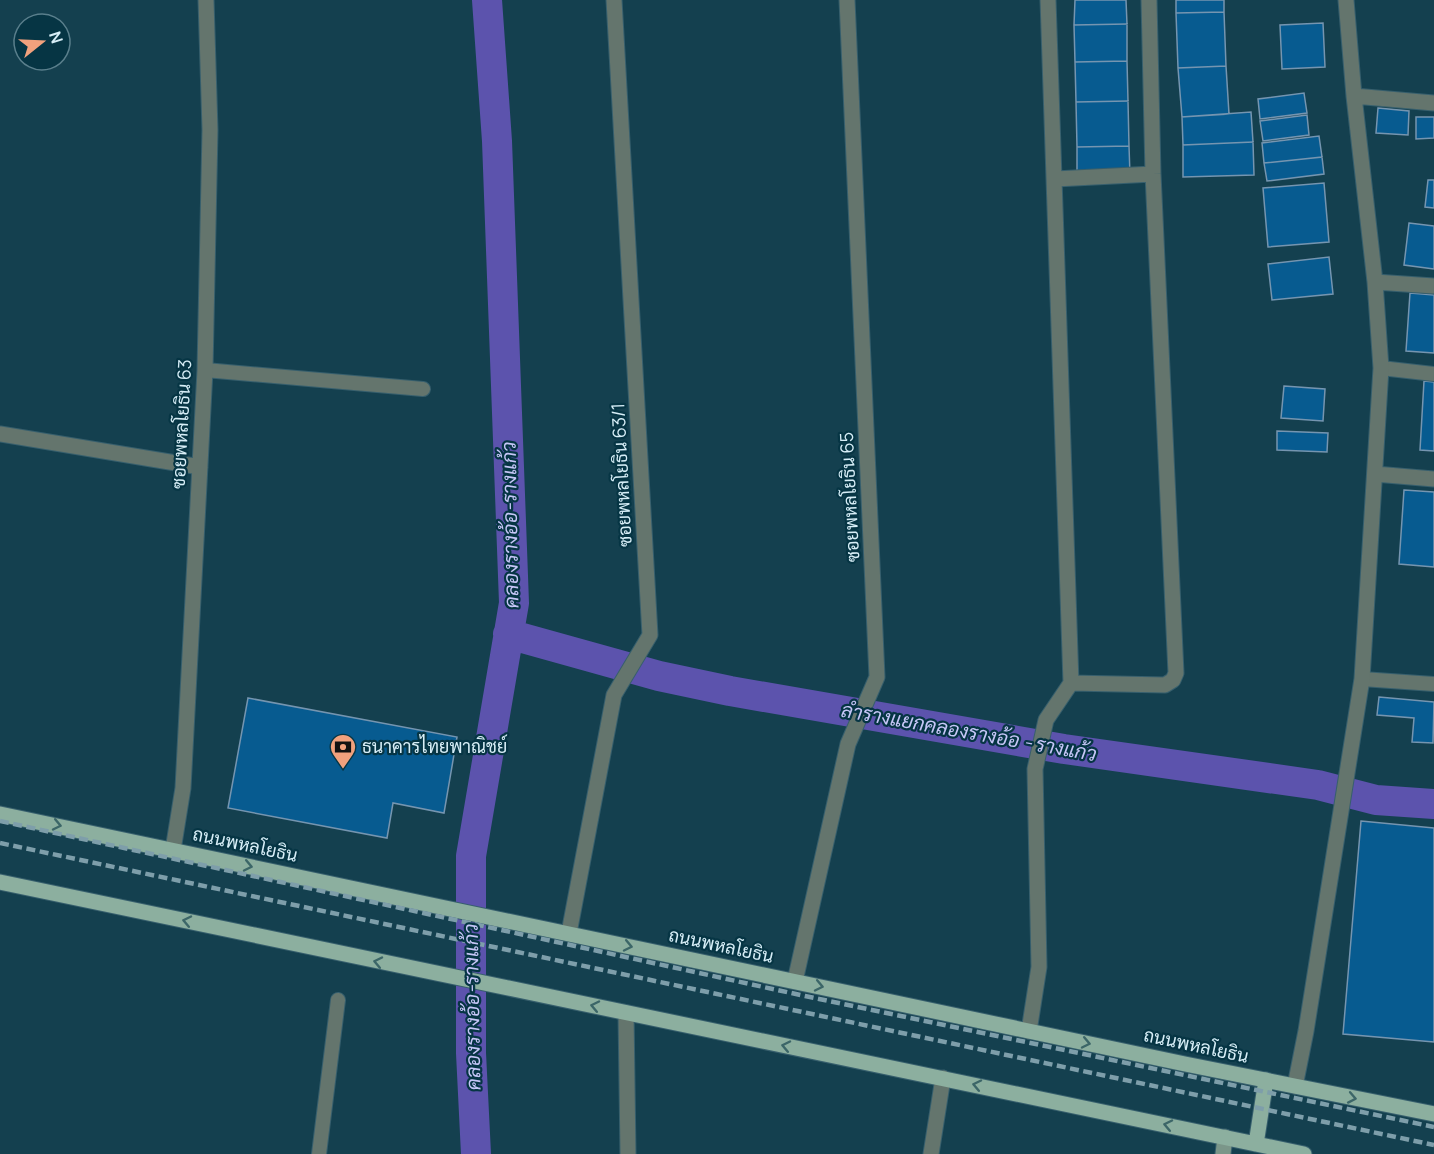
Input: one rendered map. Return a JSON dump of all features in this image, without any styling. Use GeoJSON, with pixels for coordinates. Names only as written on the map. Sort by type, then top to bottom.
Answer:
{"type":"FeatureCollection","features":[{"type":"Feature","properties":{"kind":"main road","name":"ถนนพหลโยธิน"},"geometry":{"type":"LineString","coordinates":[[0,814],[1434,1114]]}},
{"type":"Feature","properties":{"kind":"main road"},"geometry":{"type":"LineString","coordinates":[[0,882],[1304,1154]]}},
{"type":"Feature","properties":{"kind":"main road"},"geometry":{"type":"LineString","coordinates":[[1256,1144],[1266,1080]]}},
{"type":"Feature","properties":{"kind":"street","name":"ซอยพหลโยธิน 63"},"geometry":{"type":"LineString","coordinates":[[173,850],[183,788],[205,370],[210,130],[206,0]]}},
{"type":"Feature","properties":{"kind":"street","name":"ซอยพหลโยธิน 63/1"},"geometry":{"type":"LineString","coordinates":[[569,933],[614,694],[650,635],[614,0]]}},
{"type":"Feature","properties":{"kind":"street","name":"ซอยพหลโยธิน 65"},"geometry":{"type":"LineString","coordinates":[[795,981],[848,744],[877,677],[847,0]]}},
{"type":"Feature","properties":{"kind":"street"},"geometry":{"type":"LineString","coordinates":[[1029,1030],[1039,967],[1035,769],[1046,720],[1071,683],[1048,0]]}},
{"type":"Feature","properties":{"kind":"street"},"geometry":{"type":"LineString","coordinates":[[1071,683],[1165,685],[1173,680],[1176,672],[1152,174],[1149,0]]}},
{"type":"Feature","properties":{"kind":"street"},"geometry":{"type":"LineString","coordinates":[[1295,1086],[1306,1031],[1362,679],[1381,368],[1375,282],[1354,96],[1346,0]]}},
{"type":"Feature","properties":{"kind":"street"},"geometry":{"type":"LineString","coordinates":[[1354,96],[1434,103]]}},
{"type":"Feature","properties":{"kind":"street"},"geometry":{"type":"LineString","coordinates":[[1055,179],[1152,174]]}},
{"type":"Feature","properties":{"kind":"street"},"geometry":{"type":"LineString","coordinates":[[1375,282],[1434,286]]}},
{"type":"Feature","properties":{"kind":"street"},"geometry":{"type":"LineString","coordinates":[[0,434],[200,467]]}},
{"type":"Feature","properties":{"kind":"street"},"geometry":{"type":"LineString","coordinates":[[1375,474],[1434,479]]}},
{"type":"Feature","properties":{"kind":"street"},"geometry":{"type":"LineString","coordinates":[[627,1013],[628,1154]]}},
{"type":"Feature","properties":{"kind":"street"},"geometry":{"type":"LineString","coordinates":[[931,1154],[943,1078]]}},
{"type":"Feature","properties":{"kind":"street"},"geometry":{"type":"LineString","coordinates":[[1223,1154],[1225,1137]]}},
{"type":"Feature","properties":{"kind":"lane"},"geometry":{"type":"LineString","coordinates":[[1381,368],[1434,374]]}},
{"type":"Feature","properties":{"kind":"lane"},"geometry":{"type":"LineString","coordinates":[[205,370],[423,389]]}},
{"type":"Feature","properties":{"kind":"lane"},"geometry":{"type":"LineString","coordinates":[[1362,679],[1434,684]]}},
{"type":"Feature","properties":{"kind":"lane"},"geometry":{"type":"LineString","coordinates":[[319,1154],[338,1000]]}},
{"type":"Feature","properties":{"kind":"building"},"geometry":{"type":"Polygon","coordinates":[[[1075,0],[1126,0],[1127,24],[1074,25],[1075,0]]]}},
{"type":"Feature","properties":{"kind":"building"},"geometry":{"type":"Polygon","coordinates":[[[1176,0],[1224,0],[1224,12],[1176,13],[1176,0]]]}},
{"type":"Feature","properties":{"kind":"building"},"geometry":{"type":"Polygon","coordinates":[[[1224,12],[1226,66],[1178,68],[1176,13],[1224,12]]]}},
{"type":"Feature","properties":{"kind":"building"},"geometry":{"type":"Polygon","coordinates":[[[1323,23],[1325,67],[1282,69],[1280,25],[1323,23]]]}},
{"type":"Feature","properties":{"kind":"building"},"geometry":{"type":"Polygon","coordinates":[[[1127,24],[1127,61],[1075,62],[1074,25],[1127,24]]]}},
{"type":"Feature","properties":{"kind":"building"},"geometry":{"type":"Polygon","coordinates":[[[1127,61],[1128,101],[1076,102],[1075,62],[1127,61]]]}},
{"type":"Feature","properties":{"kind":"building"},"geometry":{"type":"Polygon","coordinates":[[[1226,66],[1229,114],[1182,117],[1178,68],[1226,66]]]}},
{"type":"Feature","properties":{"kind":"building"},"geometry":{"type":"Polygon","coordinates":[[[1304,93],[1307,113],[1260,119],[1258,99],[1304,93]]]}},
{"type":"Feature","properties":{"kind":"building"},"geometry":{"type":"Polygon","coordinates":[[[1128,101],[1129,146],[1077,147],[1076,102],[1128,101]]]}},
{"type":"Feature","properties":{"kind":"building"},"geometry":{"type":"Polygon","coordinates":[[[1378,108],[1409,111],[1408,135],[1376,133],[1378,108]]]}},
{"type":"Feature","properties":{"kind":"building"},"geometry":{"type":"Polygon","coordinates":[[[1251,112],[1253,142],[1183,145],[1182,117],[1251,112]]]}},
{"type":"Feature","properties":{"kind":"building"},"geometry":{"type":"Polygon","coordinates":[[[1307,115],[1309,135],[1263,141],[1260,121],[1307,115]]]}},
{"type":"Feature","properties":{"kind":"building"},"geometry":{"type":"Polygon","coordinates":[[[1416,117],[1434,117],[1434,138],[1416,139],[1416,117]]]}},
{"type":"Feature","properties":{"kind":"building"},"geometry":{"type":"Polygon","coordinates":[[[1319,136],[1322,157],[1264,163],[1262,143],[1319,136]]]}},
{"type":"Feature","properties":{"kind":"building"},"geometry":{"type":"Polygon","coordinates":[[[1253,142],[1254,175],[1183,177],[1183,145],[1253,142]]]}},
{"type":"Feature","properties":{"kind":"building"},"geometry":{"type":"Polygon","coordinates":[[[1129,146],[1130,175],[1077,176],[1077,147],[1129,146]]]}},
{"type":"Feature","properties":{"kind":"building"},"geometry":{"type":"Polygon","coordinates":[[[1322,157],[1324,174],[1267,181],[1264,163],[1322,157]]]}},
{"type":"Feature","properties":{"kind":"building"},"geometry":{"type":"Polygon","coordinates":[[[1428,180],[1434,180],[1434,208],[1425,207],[1428,180]]]}},
{"type":"Feature","properties":{"kind":"building"},"geometry":{"type":"Polygon","coordinates":[[[1324,183],[1329,242],[1268,247],[1263,188],[1324,183]]]}},
{"type":"Feature","properties":{"kind":"building"},"geometry":{"type":"Polygon","coordinates":[[[1409,223],[1434,226],[1434,269],[1404,265],[1409,223]]]}},
{"type":"Feature","properties":{"kind":"building"},"geometry":{"type":"Polygon","coordinates":[[[1329,257],[1333,294],[1272,300],[1268,264],[1329,257]]]}},
{"type":"Feature","properties":{"kind":"building"},"geometry":{"type":"Polygon","coordinates":[[[1410,293],[1434,295],[1434,353],[1406,351],[1410,293]]]}},
{"type":"Feature","properties":{"kind":"building"},"geometry":{"type":"Polygon","coordinates":[[[1424,381],[1434,382],[1434,451],[1420,450],[1424,381]]]}},
{"type":"Feature","properties":{"kind":"building"},"geometry":{"type":"Polygon","coordinates":[[[1284,386],[1325,389],[1323,421],[1281,418],[1284,386]]]}},
{"type":"Feature","properties":{"kind":"building"},"geometry":{"type":"Polygon","coordinates":[[[1277,431],[1328,433],[1327,452],[1277,450],[1277,431]]]}},
{"type":"Feature","properties":{"kind":"building"},"geometry":{"type":"Polygon","coordinates":[[[1404,490],[1434,492],[1434,567],[1399,564],[1404,490]]]}},
{"type":"Feature","properties":{"kind":"building"},"geometry":{"type":"Polygon","coordinates":[[[1379,697],[1434,702],[1433,743],[1412,742],[1414,718],[1377,715],[1379,697]]]}},
{"type":"Feature","properties":{"kind":"building","name":"ธนาคารไทยพาณิชย์"},"geometry":{"type":"Polygon","coordinates":[[[248,698],[457,737],[444,813],[393,803],[387,838],[228,808],[248,698]]]}},
{"type":"Feature","properties":{"kind":"building"},"geometry":{"type":"Polygon","coordinates":[[[1361,821],[1434,828],[1434,1042],[1343,1034],[1361,821]]]}},
{"type":"Feature","properties":{"kind":"waterway","name":"คลองรางอ้อ-รางแก้ว"},"geometry":{"type":"LineString","coordinates":[[476,1154],[471,1053],[471,856],[514,603],[497,141],[487,0]]}},
{"type":"Feature","properties":{"kind":"waterway","name":"ลำรางแยกคลองรางอ้อ - รางแก้ว"},"geometry":{"type":"LineString","coordinates":[[508,634],[659,676],[730,691],[1064,749],[1318,785],[1376,800],[1434,804]]}},
{"type":"Feature","properties":{"kind":"railway"},"geometry":{"type":"LineString","coordinates":[[0,821],[805,996],[1434,1127]]}},
{"type":"Feature","properties":{"kind":"railway"},"geometry":{"type":"LineString","coordinates":[[0,843],[1434,1145]]}},
{"type":"Feature","properties":{"kind":"place","name":"ธนาคารไทยพาณิชย์"},"geometry":{"type":"Point","coordinates":[343,770]}}]}
